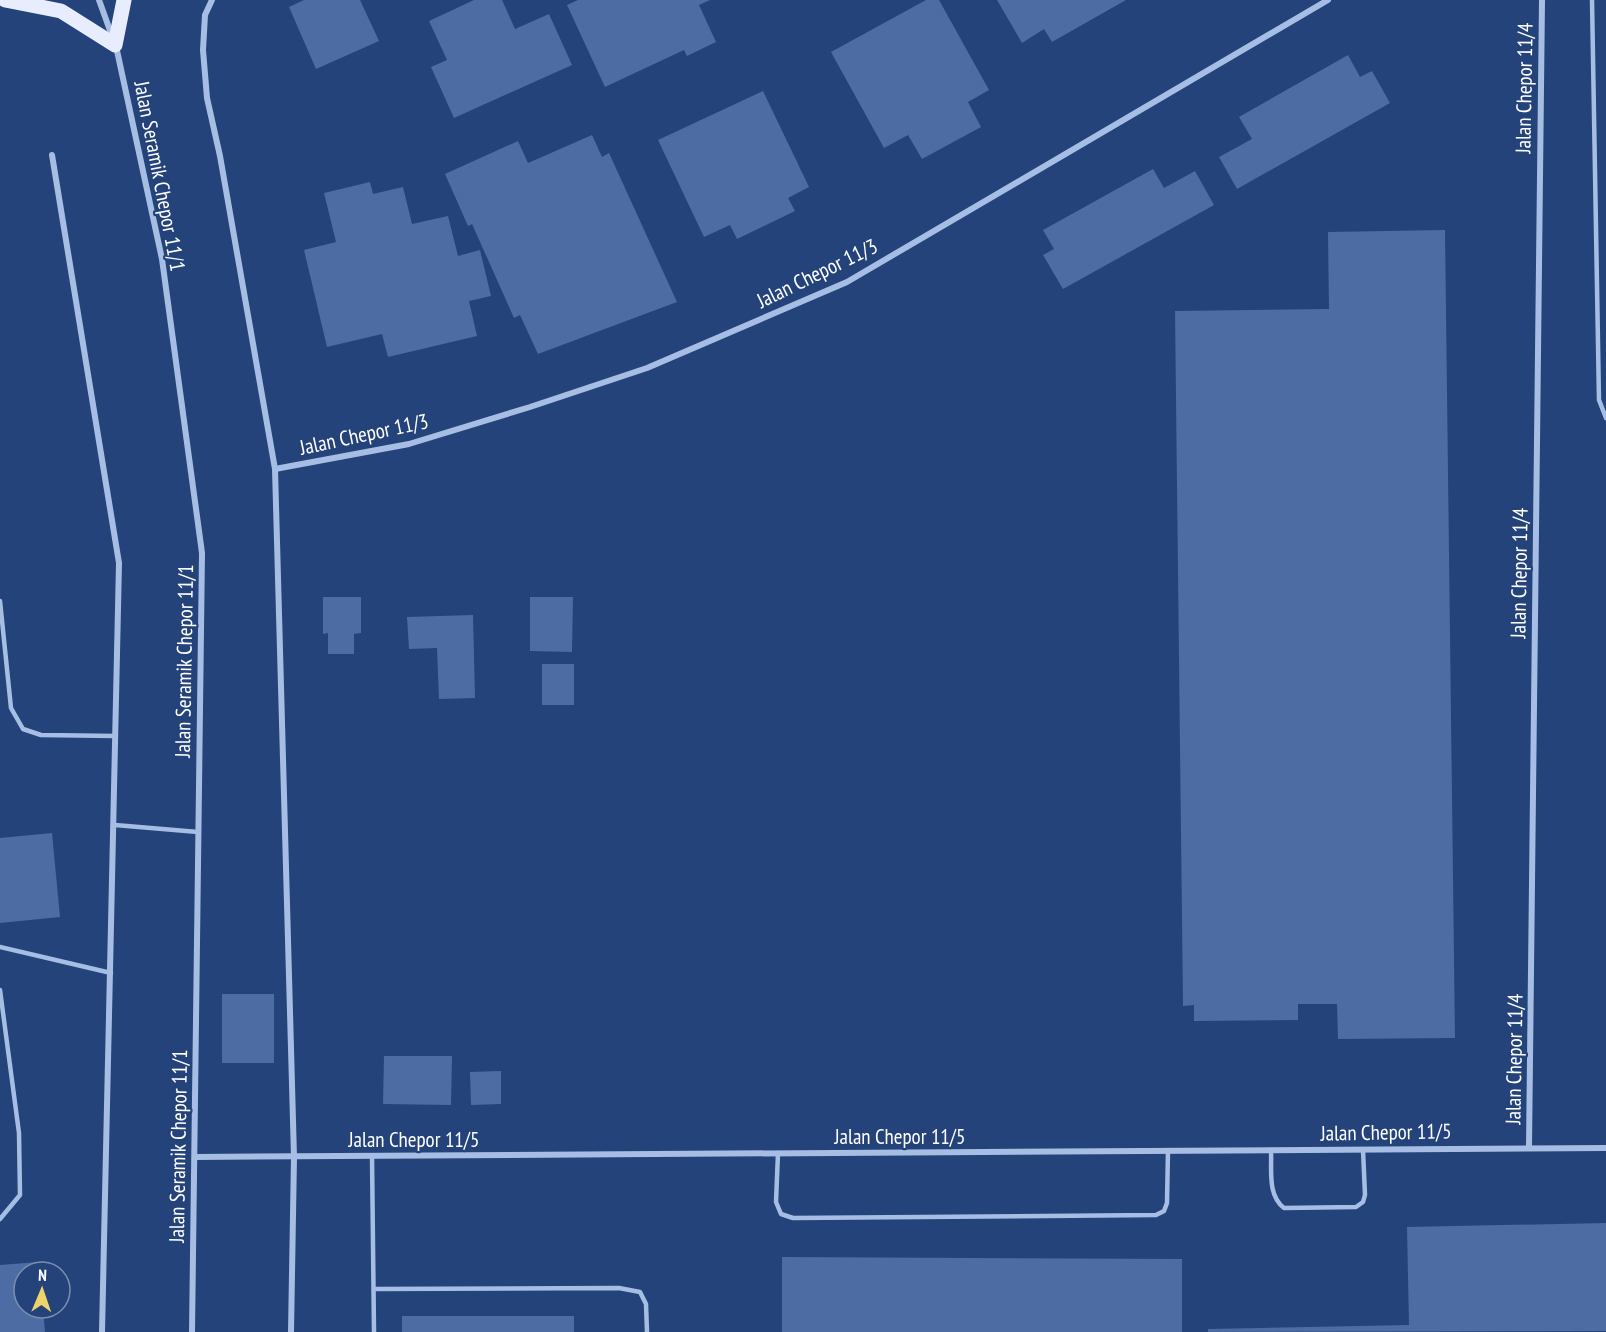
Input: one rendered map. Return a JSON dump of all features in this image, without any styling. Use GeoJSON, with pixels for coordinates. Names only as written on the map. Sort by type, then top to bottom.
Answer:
{"type":"FeatureCollection","features":[{"type":"Feature","properties":{"kind":"main road"},"geometry":{"type":"LineString","coordinates":[[5,0],[61,10],[115,45],[124,0]]}},
{"type":"Feature","properties":{"kind":"street","name":"Jalan Seramik Chepor 11/1"},"geometry":{"type":"LineString","coordinates":[[99,0],[115,45],[162,259],[202,553],[192,1332]]}},
{"type":"Feature","properties":{"kind":"street"},"geometry":{"type":"LineString","coordinates":[[212,0],[205,15],[204,27],[203,50],[207,98],[220,156],[275,469],[294,1156],[291,1332]]}},
{"type":"Feature","properties":{"kind":"street","name":"Jalan Chepor 11/3"},"geometry":{"type":"LineString","coordinates":[[275,469],[409,444],[530,407],[647,368],[847,282],[1328,0]]}},
{"type":"Feature","properties":{"kind":"street","name":"Jalan Chepor 11/4"},"geometry":{"type":"LineString","coordinates":[[1530,1147],[1542,0]]}},
{"type":"Feature","properties":{"kind":"street"},"geometry":{"type":"LineString","coordinates":[[52,155],[119,563],[102,1332]]}},
{"type":"Feature","properties":{"kind":"street","name":"Jalan Chepor 11/5"},"geometry":{"type":"LineString","coordinates":[[195,1157],[1606,1148]]}},
{"type":"Feature","properties":{"kind":"lane"},"geometry":{"type":"LineString","coordinates":[[1592,0],[1599,400],[1606,417]]}},
{"type":"Feature","properties":{"kind":"lane"},"geometry":{"type":"LineString","coordinates":[[0,601],[11,708],[23,729],[41,735],[116,736]]}},
{"type":"Feature","properties":{"kind":"lane"},"geometry":{"type":"LineString","coordinates":[[115,825],[198,832]]}},
{"type":"Feature","properties":{"kind":"lane"},"geometry":{"type":"LineString","coordinates":[[0,947],[111,973]]}},
{"type":"Feature","properties":{"kind":"lane"},"geometry":{"type":"LineString","coordinates":[[0,990],[19,1133],[20,1184],[20,1194],[0,1219]]}},
{"type":"Feature","properties":{"kind":"lane"},"geometry":{"type":"LineString","coordinates":[[778,1153],[776,1202],[781,1214],[793,1218],[828,1218],[1156,1215],[1164,1211],[1167,1203],[1168,1150]]}},
{"type":"Feature","properties":{"kind":"lane"},"geometry":{"type":"LineString","coordinates":[[1271,1150],[1273,1191],[1276,1202],[1284,1208],[1356,1207],[1363,1202],[1365,1195],[1364,1150]]}},
{"type":"Feature","properties":{"kind":"lane"},"geometry":{"type":"LineString","coordinates":[[372,1156],[374,1332]]}},
{"type":"Feature","properties":{"kind":"lane"},"geometry":{"type":"LineString","coordinates":[[374,1289],[619,1288],[639,1292],[646,1305],[647,1332]]}},
{"type":"Feature","properties":{"kind":"building"},"geometry":{"type":"Polygon","coordinates":[[[304,0],[360,0],[379,41],[316,69],[289,7],[304,0]]]}},
{"type":"Feature","properties":{"kind":"building"},"geometry":{"type":"Polygon","coordinates":[[[474,0],[502,0],[515,29],[549,14],[572,65],[454,118],[431,67],[447,60],[429,21],[474,0]]]}},
{"type":"Feature","properties":{"kind":"building"},"geometry":{"type":"Polygon","coordinates":[[[578,0],[710,0],[699,5],[716,42],[687,56],[684,50],[605,87],[567,5],[578,0]]]}},
{"type":"Feature","properties":{"kind":"building"},"geometry":{"type":"Polygon","coordinates":[[[926,0],[939,0],[989,90],[968,102],[981,127],[922,159],[908,135],[884,148],[831,52],[926,0]]]}},
{"type":"Feature","properties":{"kind":"building"},"geometry":{"type":"Polygon","coordinates":[[[997,0],[1126,0],[1052,42],[1044,29],[1022,43],[997,0]]]}},
{"type":"Feature","properties":{"kind":"building"},"geometry":{"type":"Polygon","coordinates":[[[1348,55],[1360,77],[1372,71],[1390,103],[1237,189],[1219,157],[1252,139],[1239,117],[1348,55]]]}},
{"type":"Feature","properties":{"kind":"building"},"geometry":{"type":"Polygon","coordinates":[[[763,91],[809,187],[788,198],[795,211],[737,239],[730,225],[704,237],[658,140],[763,91]]]}},
{"type":"Feature","properties":{"kind":"building"},"geometry":{"type":"Polygon","coordinates":[[[592,135],[602,157],[609,153],[677,302],[538,354],[520,315],[514,318],[472,224],[468,226],[445,174],[518,141],[528,163],[592,135]]]}},
{"type":"Feature","properties":{"kind":"building"},"geometry":{"type":"Polygon","coordinates":[[[1153,169],[1164,188],[1195,171],[1214,205],[1063,289],[1043,255],[1054,249],[1043,230],[1153,169]]]}},
{"type":"Feature","properties":{"kind":"building"},"geometry":{"type":"Polygon","coordinates":[[[370,182],[373,194],[403,187],[412,224],[448,216],[458,256],[480,250],[491,296],[469,301],[477,336],[388,357],[382,334],[327,347],[304,250],[336,242],[324,193],[370,182]]]}},
{"type":"Feature","properties":{"kind":"building"},"geometry":{"type":"Polygon","coordinates":[[[1445,230],[1455,1038],[1338,1039],[1337,1004],[1298,1004],[1298,1020],[1194,1021],[1194,1005],[1183,1006],[1175,311],[1329,309],[1328,232],[1445,230]]]}},
{"type":"Feature","properties":{"kind":"building"},"geometry":{"type":"Polygon","coordinates":[[[323,597],[361,597],[361,633],[354,634],[354,654],[328,654],[328,633],[323,634],[323,597]]]}},
{"type":"Feature","properties":{"kind":"building"},"geometry":{"type":"Polygon","coordinates":[[[530,597],[573,597],[572,652],[530,651],[530,597]]]}},
{"type":"Feature","properties":{"kind":"building"},"geometry":{"type":"Polygon","coordinates":[[[473,615],[475,698],[439,699],[437,648],[409,649],[407,617],[473,615]]]}},
{"type":"Feature","properties":{"kind":"building"},"geometry":{"type":"Polygon","coordinates":[[[542,664],[574,664],[574,705],[542,705],[542,664]]]}},
{"type":"Feature","properties":{"kind":"building"},"geometry":{"type":"Polygon","coordinates":[[[52,833],[60,917],[0,923],[0,838],[52,833]]]}},
{"type":"Feature","properties":{"kind":"building"},"geometry":{"type":"Polygon","coordinates":[[[222,994],[274,994],[274,1063],[222,1063],[222,994]]]}},
{"type":"Feature","properties":{"kind":"building"},"geometry":{"type":"Polygon","coordinates":[[[384,1056],[452,1056],[451,1105],[383,1104],[384,1056]]]}},
{"type":"Feature","properties":{"kind":"building"},"geometry":{"type":"Polygon","coordinates":[[[501,1071],[501,1104],[471,1105],[470,1072],[501,1071]]]}},
{"type":"Feature","properties":{"kind":"building"},"geometry":{"type":"Polygon","coordinates":[[[1606,1223],[1606,1331],[1208,1332],[1208,1329],[1409,1325],[1407,1227],[1606,1223]]]}},
{"type":"Feature","properties":{"kind":"building"},"geometry":{"type":"Polygon","coordinates":[[[782,1257],[1182,1259],[1182,1332],[782,1332],[782,1257]]]}},
{"type":"Feature","properties":{"kind":"building"},"geometry":{"type":"Polygon","coordinates":[[[12,1264],[12,1320],[44,1320],[45,1332],[0,1332],[0,1265],[12,1264]]]}},
{"type":"Feature","properties":{"kind":"building"},"geometry":{"type":"Polygon","coordinates":[[[402,1316],[574,1316],[574,1332],[402,1332],[402,1316]]]}}]}
